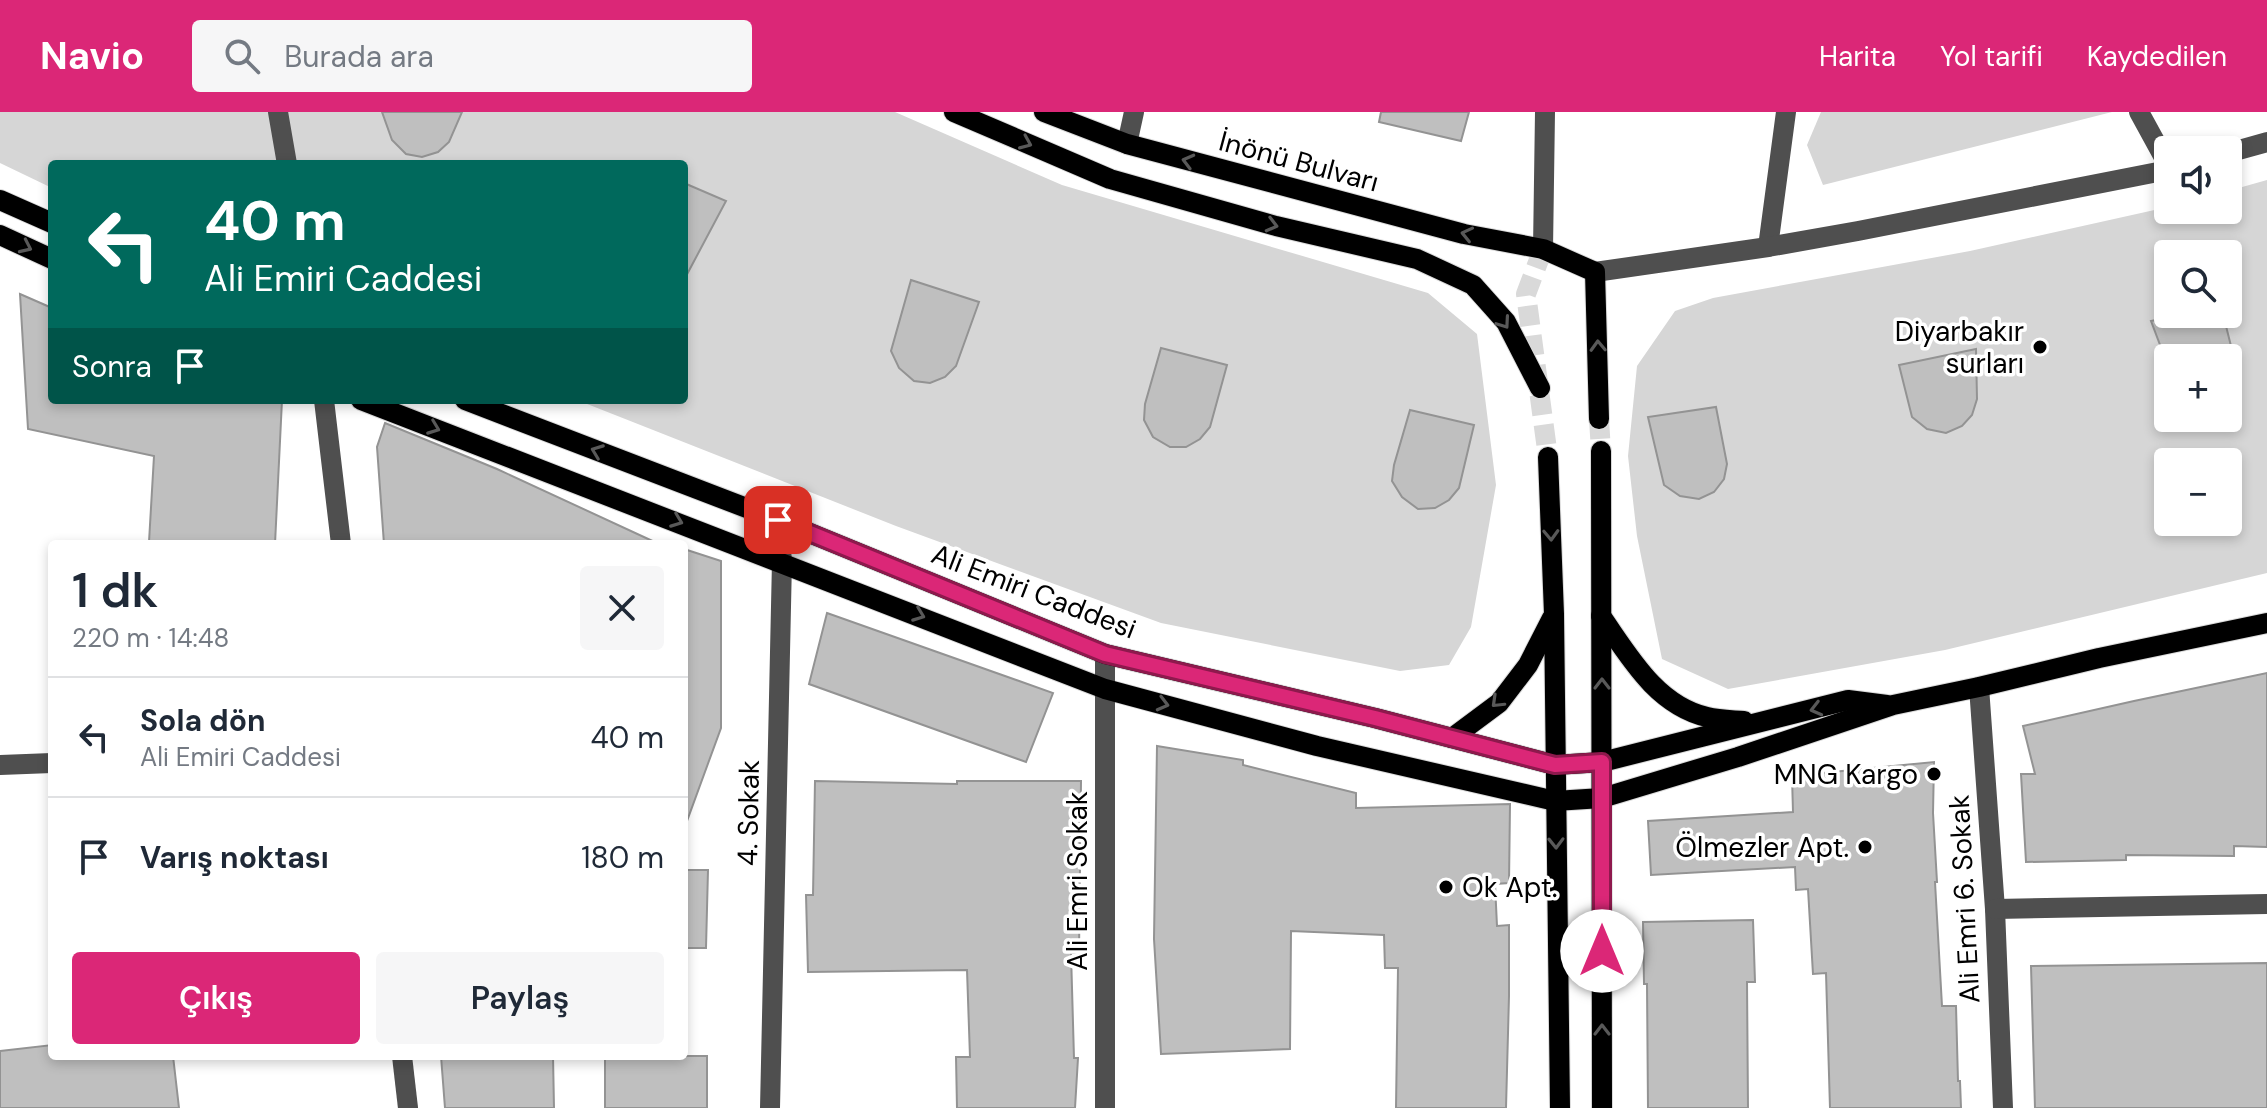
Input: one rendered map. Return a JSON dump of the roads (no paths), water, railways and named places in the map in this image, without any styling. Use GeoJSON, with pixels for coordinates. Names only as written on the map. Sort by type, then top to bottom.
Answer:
{"type":"FeatureCollection","features":[{"type":"Feature","properties":{"kind":"main road"},"geometry":{"type":"LineString","coordinates":[[954,112],[1110,179],[1276,226],[1417,259],[1473,285],[1506,322],[1540,388]]}},
{"type":"Feature","properties":{"kind":"main road","name":"İnönü Bulvarı"},"geometry":{"type":"LineString","coordinates":[[1044,112],[1127,144],[1464,234],[1543,249],[1595,272]]}},
{"type":"Feature","properties":{"kind":"main road"},"geometry":{"type":"LineString","coordinates":[[0,200],[48,221]]}},
{"type":"Feature","properties":{"kind":"main road"},"geometry":{"type":"LineString","coordinates":[[0,235],[48,257]]}},
{"type":"Feature","properties":{"kind":"main road"},"geometry":{"type":"LineString","coordinates":[[1595,272],[1599,419]]}},
{"type":"Feature","properties":{"kind":"main road"},"geometry":{"type":"LineString","coordinates":[[371,404],[1105,689],[1317,746],[1555,801],[1602,798],[1893,705],[2267,623]]}},
{"type":"Feature","properties":{"kind":"main road","name":"Ali Emiri Caddesi"},"geometry":{"type":"LineString","coordinates":[[475,404],[778,520],[1105,654],[1555,765],[1602,762],[1848,700],[1893,705]]}},
{"type":"Feature","properties":{"kind":"main road"},"geometry":{"type":"LineString","coordinates":[[1601,451],[1602,1108]]}},
{"type":"Feature","properties":{"kind":"main road"},"geometry":{"type":"LineString","coordinates":[[1548,457],[1554,614],[1560,1108]]}},
{"type":"Feature","properties":{"kind":"main road"},"geometry":{"type":"LineString","coordinates":[[1452,738],[1499,703],[1528,665],[1554,614]]}},
{"type":"Feature","properties":{"kind":"main road"},"geometry":{"type":"LineString","coordinates":[[1601,616],[1638,670],[1672,702],[1707,717],[1760,723]]}},
{"type":"Feature","properties":{"kind":"street"},"geometry":{"type":"LineString","coordinates":[[278,112],[286,160]]}},
{"type":"Feature","properties":{"kind":"street"},"geometry":{"type":"LineString","coordinates":[[1127,144],[1134,112]]}},
{"type":"Feature","properties":{"kind":"street"},"geometry":{"type":"LineString","coordinates":[[1543,249],[1545,112]]}},
{"type":"Feature","properties":{"kind":"street"},"geometry":{"type":"LineString","coordinates":[[1768,247],[1786,112]]}},
{"type":"Feature","properties":{"kind":"street"},"geometry":{"type":"LineString","coordinates":[[2139,112],[2154,140]]}},
{"type":"Feature","properties":{"kind":"street"},"geometry":{"type":"LineString","coordinates":[[2242,149],[2267,142]]}},
{"type":"Feature","properties":{"kind":"street"},"geometry":{"type":"LineString","coordinates":[[1595,272],[1768,247],[2154,170]]}},
{"type":"Feature","properties":{"kind":"street"},"geometry":{"type":"LineString","coordinates":[[324,404],[341,540]]}},
{"type":"Feature","properties":{"kind":"street","name":"4. Sokak"},"geometry":{"type":"LineString","coordinates":[[770,1108],[782,561],[778,520]]}},
{"type":"Feature","properties":{"kind":"street","name":"Ali Emri Sokak"},"geometry":{"type":"LineString","coordinates":[[1105,654],[1105,1108]]}},
{"type":"Feature","properties":{"kind":"street","name":"Ali Emri 6. Sokak"},"geometry":{"type":"LineString","coordinates":[[1979,687],[1995,909],[2003,1108]]}},
{"type":"Feature","properties":{"kind":"street"},"geometry":{"type":"LineString","coordinates":[[0,765],[48,763]]}},
{"type":"Feature","properties":{"kind":"street"},"geometry":{"type":"LineString","coordinates":[[1995,909],[2267,904]]}},
{"type":"Feature","properties":{"kind":"street"},"geometry":{"type":"LineString","coordinates":[[402,1060],[408,1108]]}},
{"type":"Feature","properties":{"kind":"tunnel"},"geometry":{"type":"LineString","coordinates":[[1543,249],[1526,294],[1548,457]]}},
{"type":"Feature","properties":{"kind":"tunnel"},"geometry":{"type":"LineString","coordinates":[[1599,419],[1601,451]]}},
{"type":"Feature","properties":{"kind":"place","name":"Diyarbakır surları"},"geometry":{"type":"Point","coordinates":[2040,347]}},
{"type":"Feature","properties":{"kind":"place","name":"MNG Kargo"},"geometry":{"type":"Point","coordinates":[1934,774]}},
{"type":"Feature","properties":{"kind":"place","name":"Ölmezler Apt."},"geometry":{"type":"Point","coordinates":[1865,847]}},
{"type":"Feature","properties":{"kind":"place","name":"Ok Apt."},"geometry":{"type":"Point","coordinates":[1446,887]}}]}
